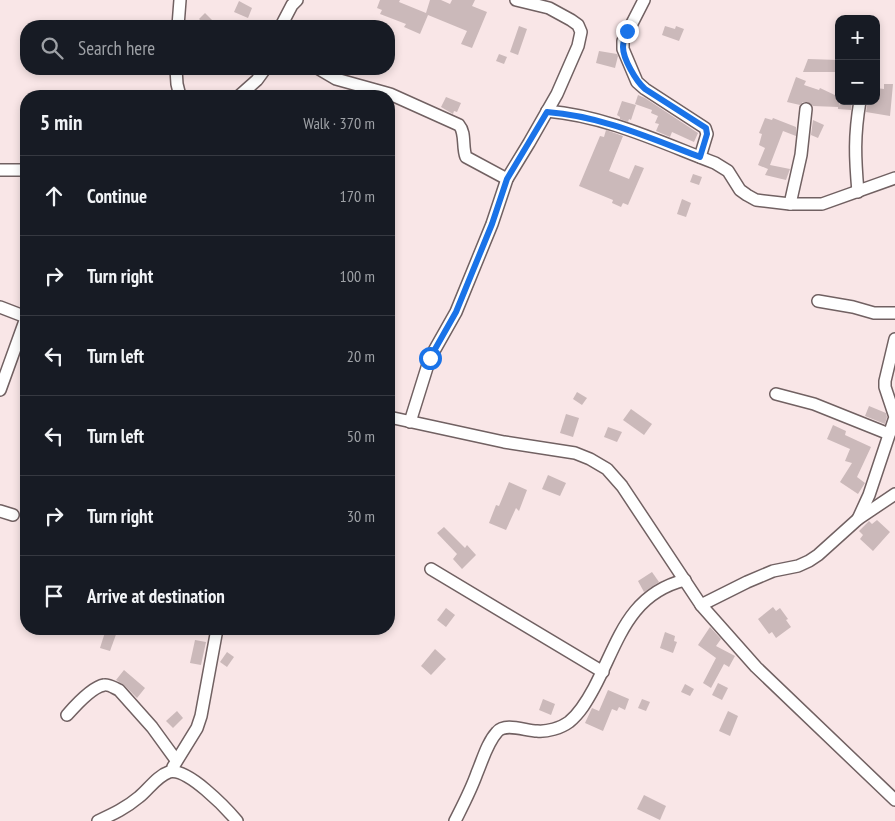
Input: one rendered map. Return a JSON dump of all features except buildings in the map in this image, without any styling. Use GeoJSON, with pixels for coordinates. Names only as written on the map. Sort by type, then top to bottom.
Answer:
{"type":"FeatureCollection","features":[{"type":"Feature","properties":{"kind":"street"},"geometry":{"type":"LineString","coordinates":[[178,20],[180,0]]}},
{"type":"Feature","properties":{"kind":"street"},"geometry":{"type":"LineString","coordinates":[[284,20],[292,5],[297,0]]}},
{"type":"Feature","properties":{"kind":"street"},"geometry":{"type":"LineString","coordinates":[[410,422],[430,358],[456,312],[492,224],[507,179],[547,112],[578,46],[581,32],[578,25],[548,8],[516,0]]}},
{"type":"Feature","properties":{"kind":"street"},"geometry":{"type":"LineString","coordinates":[[644,0],[623,40],[623,49],[637,82],[706,128],[707,134],[700,157]]}},
{"type":"Feature","properties":{"kind":"street"},"geometry":{"type":"LineString","coordinates":[[176,75],[178,90]]}},
{"type":"Feature","properties":{"kind":"street"},"geometry":{"type":"LineString","coordinates":[[246,90],[261,75]]}},
{"type":"Feature","properties":{"kind":"street"},"geometry":{"type":"LineString","coordinates":[[330,75],[376,90]]}},
{"type":"Feature","properties":{"kind":"street"},"geometry":{"type":"LineString","coordinates":[[395,96],[459,125],[462,130],[466,157],[507,179]]}},
{"type":"Feature","properties":{"kind":"street"},"geometry":{"type":"LineString","coordinates":[[858,192],[855,131],[859,105]]}},
{"type":"Feature","properties":{"kind":"street"},"geometry":{"type":"LineString","coordinates":[[790,204],[801,155],[806,109]]}},
{"type":"Feature","properties":{"kind":"street"},"geometry":{"type":"LineString","coordinates":[[547,112],[580,116],[624,128],[722,166],[728,171],[740,190],[756,200],[790,204],[822,204],[895,178]]}},
{"type":"Feature","properties":{"kind":"street"},"geometry":{"type":"LineString","coordinates":[[0,170],[20,170]]}},
{"type":"Feature","properties":{"kind":"street"},"geometry":{"type":"LineString","coordinates":[[818,301],[874,313],[895,313]]}},
{"type":"Feature","properties":{"kind":"street"},"geometry":{"type":"LineString","coordinates":[[0,308],[20,316]]}},
{"type":"Feature","properties":{"kind":"street"},"geometry":{"type":"LineString","coordinates":[[0,390],[20,335]]}},
{"type":"Feature","properties":{"kind":"street"},"geometry":{"type":"LineString","coordinates":[[858,518],[869,495],[889,434],[894,412],[885,387],[885,381],[895,339]]}},
{"type":"Feature","properties":{"kind":"street"},"geometry":{"type":"LineString","coordinates":[[776,394],[814,404],[889,434]]}},
{"type":"Feature","properties":{"kind":"street"},"geometry":{"type":"LineString","coordinates":[[395,418],[504,442],[575,453],[590,458],[607,469],[622,486],[701,605],[779,691],[895,800]]}},
{"type":"Feature","properties":{"kind":"street"},"geometry":{"type":"LineString","coordinates":[[701,605],[773,570],[798,566],[809,561],[858,518],[895,494]]}},
{"type":"Feature","properties":{"kind":"street"},"geometry":{"type":"LineString","coordinates":[[0,511],[13,515]]}},
{"type":"Feature","properties":{"kind":"street"},"geometry":{"type":"LineString","coordinates":[[431,569],[602,672]]}},
{"type":"Feature","properties":{"kind":"street"},"geometry":{"type":"LineString","coordinates":[[455,821],[467,799],[488,746],[499,729],[538,732],[550,730],[568,723],[584,707],[628,620],[649,596],[665,585],[685,580]]}},
{"type":"Feature","properties":{"kind":"street"},"geometry":{"type":"LineString","coordinates":[[98,821],[121,811],[169,772],[197,728],[202,716],[216,635]]}},
{"type":"Feature","properties":{"kind":"street"},"geometry":{"type":"LineString","coordinates":[[67,715],[75,705],[98,688],[104,685],[112,686],[118,690],[152,727],[176,760]]}},
{"type":"Feature","properties":{"kind":"street"},"geometry":{"type":"LineString","coordinates":[[169,772],[189,777],[226,808],[237,821]]}},
{"type":"Feature","properties":{"kind":"route"},"geometry":{"type":"LineString","coordinates":[[430,358],[456,312],[492,224],[507,179],[547,112],[580,116],[624,128],[700,157],[707,134],[706,128],[637,82],[623,49],[623,40],[627,31]]}}]}
